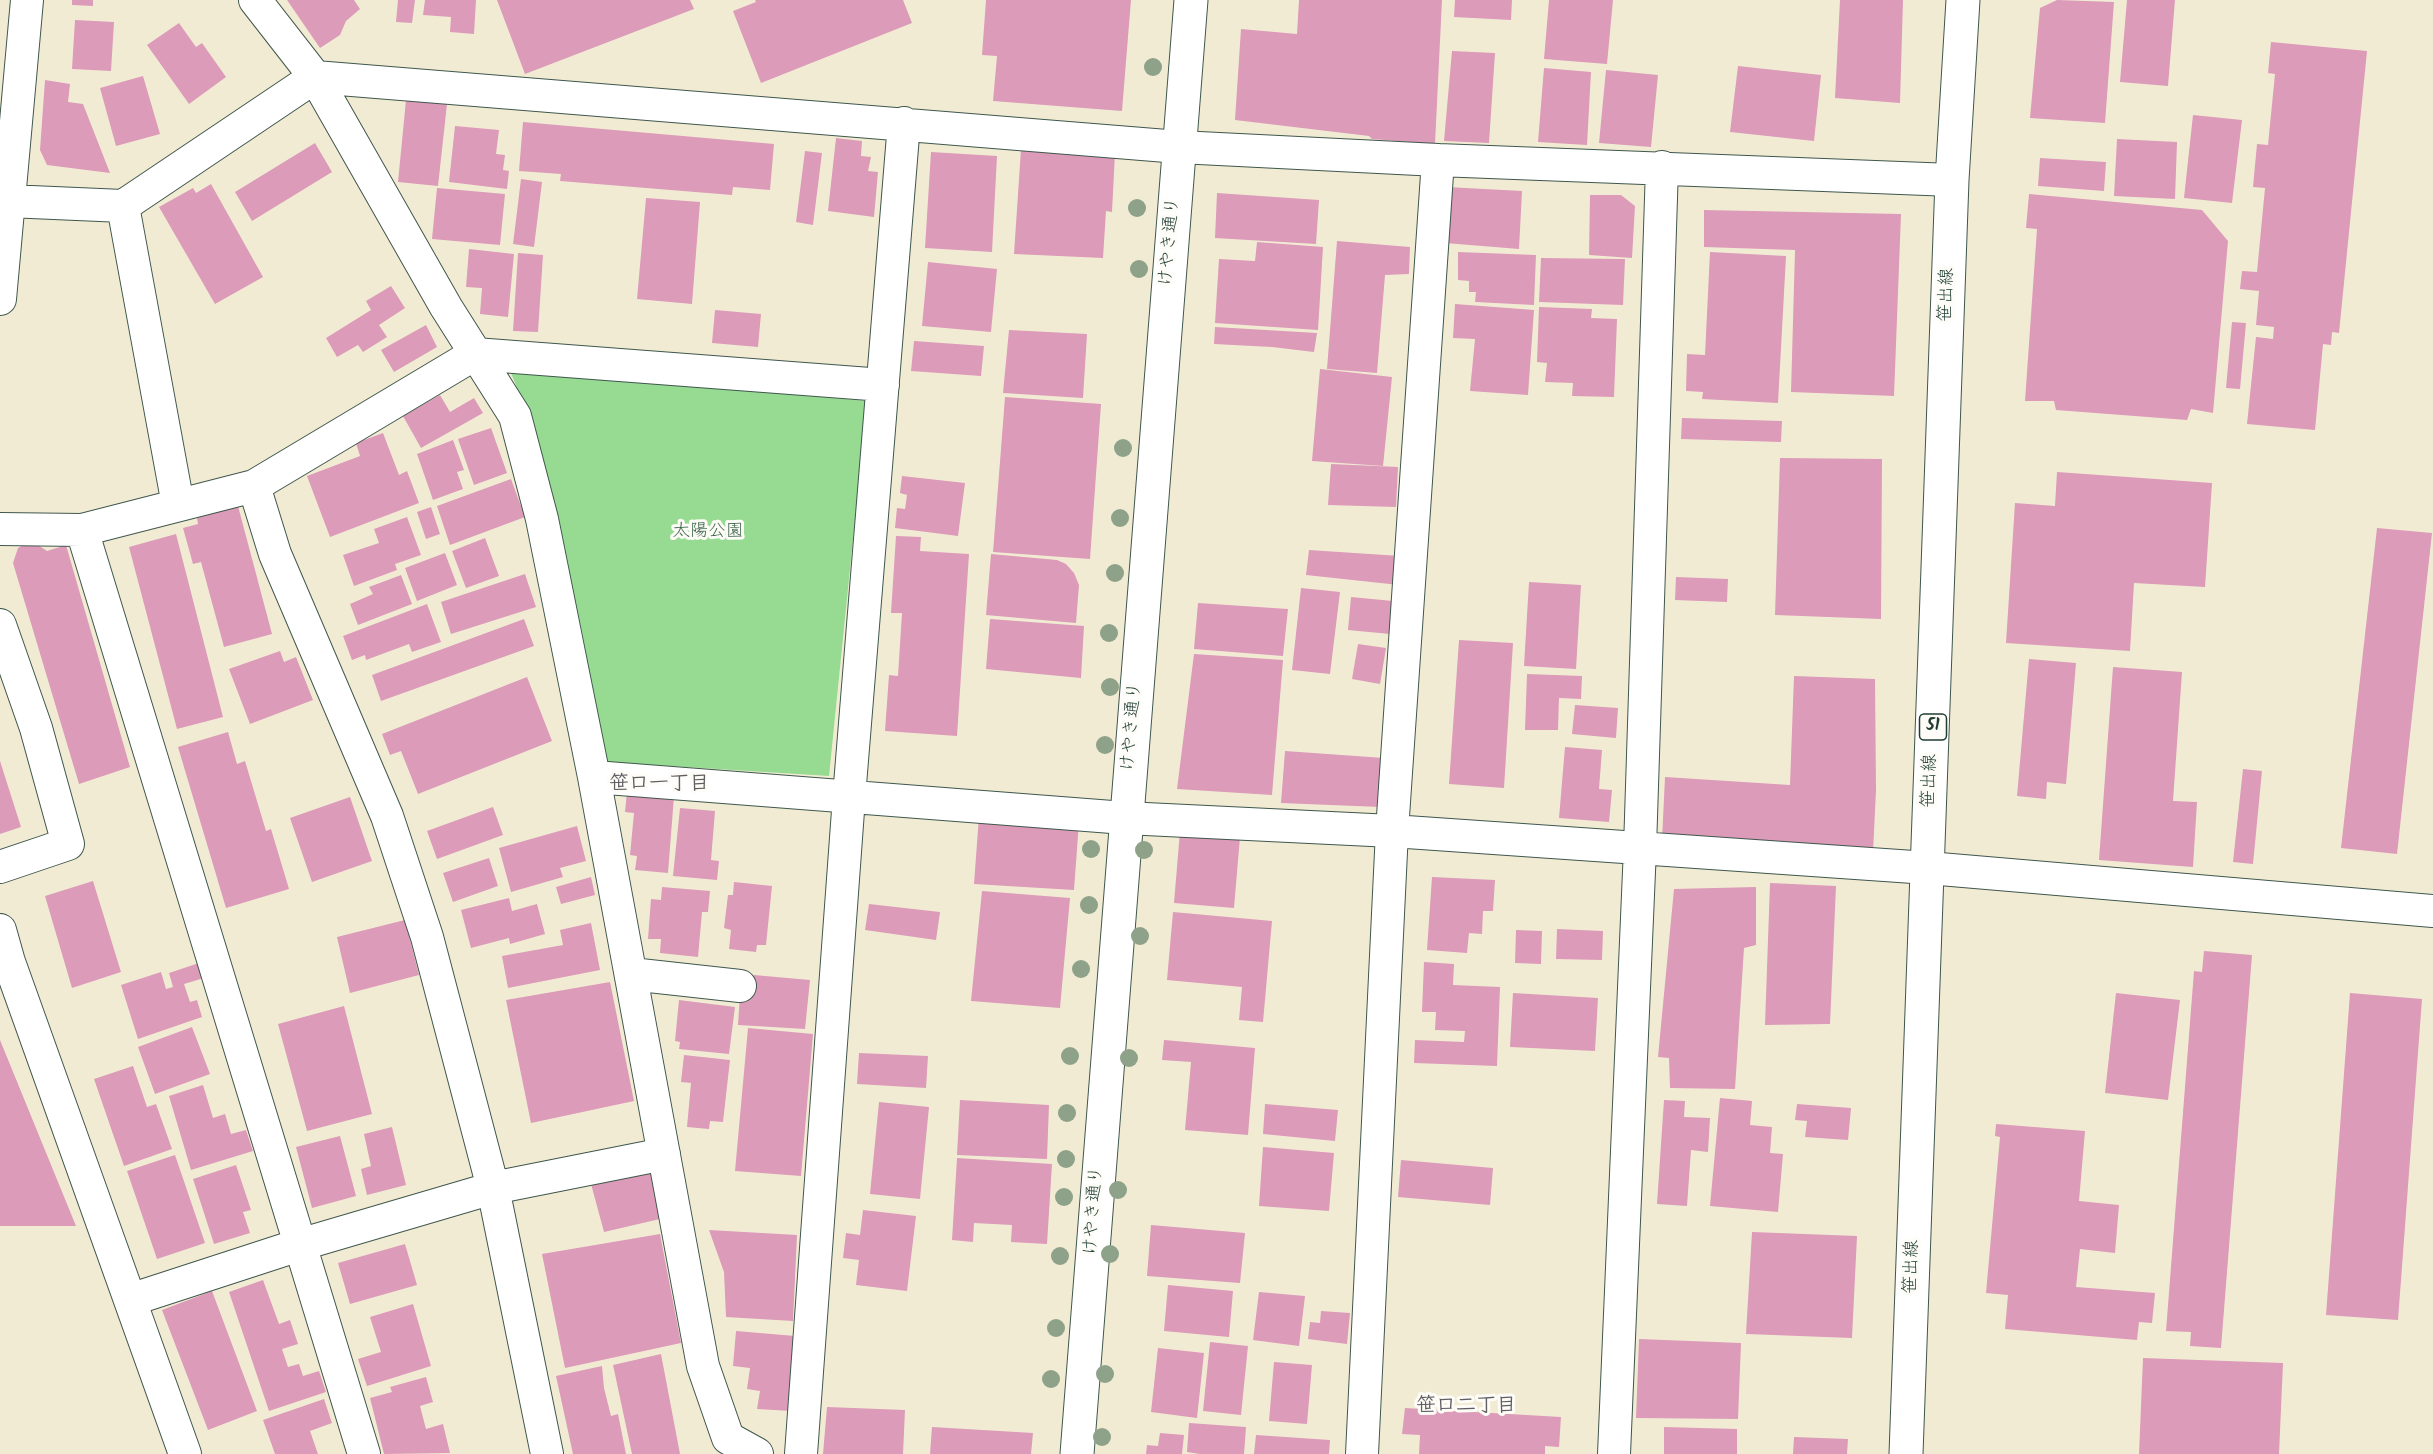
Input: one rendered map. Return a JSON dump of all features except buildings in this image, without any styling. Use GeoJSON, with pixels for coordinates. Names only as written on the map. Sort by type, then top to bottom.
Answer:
{"type":"FeatureCollection","features":[{"type":"Feature","properties":{"kind":"street"},"geometry":{"type":"LineString","coordinates":[[0,299],[27,0]]}},
{"type":"Feature","properties":{"kind":"street"},"geometry":{"type":"LineString","coordinates":[[255,0],[315,77],[446,307],[515,416],[542,519],[594,777],[703,1366],[728,1438],[757,1454]]}},
{"type":"Feature","properties":{"kind":"street","name":"けやき通り"},"geometry":{"type":"LineString","coordinates":[[1077,1454],[1125,818],[1191,0]]}},
{"type":"Feature","properties":{"kind":"street","name":"笹出線"},"geometry":{"type":"LineString","coordinates":[[1906,1454],[1952,180],[1963,0]]}},
{"type":"Feature","properties":{"kind":"street"},"geometry":{"type":"LineString","coordinates":[[8,201],[123,206],[315,77],[1179,147],[1438,160],[1952,180]]}},
{"type":"Feature","properties":{"kind":"street"},"geometry":{"type":"LineString","coordinates":[[801,1454],[849,797],[904,123]]}},
{"type":"Feature","properties":{"kind":"street"},"geometry":{"type":"LineString","coordinates":[[1362,1454],[1392,831],[1438,160]]}},
{"type":"Feature","properties":{"kind":"street"},"geometry":{"type":"LineString","coordinates":[[1614,1454],[1640,848],[1662,167]]}},
{"type":"Feature","properties":{"kind":"street"},"geometry":{"type":"LineString","coordinates":[[123,206],[178,505]]}},
{"type":"Feature","properties":{"kind":"street"},"geometry":{"type":"LineString","coordinates":[[0,529],[82,530],[254,486],[475,354],[883,384]]}},
{"type":"Feature","properties":{"kind":"street"},"geometry":{"type":"LineString","coordinates":[[254,486],[274,554],[387,816],[426,937],[493,1188],[547,1454]]}},
{"type":"Feature","properties":{"kind":"street"},"geometry":{"type":"LineString","coordinates":[[82,530],[364,1454]]}},
{"type":"Feature","properties":{"kind":"street"},"geometry":{"type":"LineString","coordinates":[[0,625],[36,728],[68,844],[0,867]]}},
{"type":"Feature","properties":{"kind":"street"},"geometry":{"type":"LineString","coordinates":[[594,777],[1125,818],[1392,831],[1928,868],[2433,911]]}},
{"type":"Feature","properties":{"kind":"street"},"geometry":{"type":"LineString","coordinates":[[0,930],[9,962],[185,1454]]}},
{"type":"Feature","properties":{"kind":"street"},"geometry":{"type":"LineString","coordinates":[[631,974],[740,986]]}},
{"type":"Feature","properties":{"kind":"street"},"geometry":{"type":"LineString","coordinates":[[130,1300],[299,1245],[493,1188],[664,1154]]}},
{"type":"Feature","properties":{"kind":"green space","name":"太陽公園"},"geometry":{"type":"Polygon","coordinates":[[[509,368],[867,401],[829,776],[605,762],[582,632],[537,438],[509,368]]]}},
{"type":"Feature","properties":{"kind":"district","name":"笹口一丁目"},"geometry":{"type":"Point","coordinates":[659,786]}},
{"type":"Feature","properties":{"kind":"district","name":"笹口二丁目"},"geometry":{"type":"Point","coordinates":[1466,1408]}}]}
